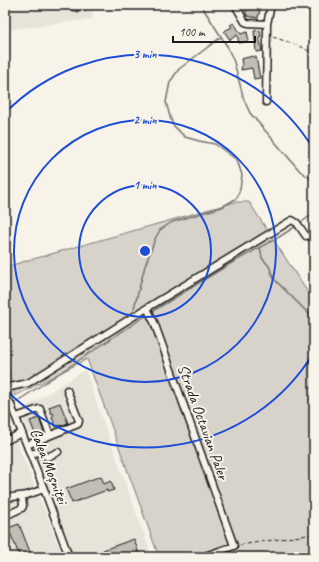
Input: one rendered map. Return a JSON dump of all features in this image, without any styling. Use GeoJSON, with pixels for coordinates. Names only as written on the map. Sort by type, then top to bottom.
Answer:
{"type":"FeatureCollection","features":[{"type":"Feature","properties":{"kind":"street"},"geometry":{"type":"LineString","coordinates":[[235,5],[245,22],[267,24]]}},
{"type":"Feature","properties":{"kind":"street"},"geometry":{"type":"LineString","coordinates":[[266,102],[267,24],[271,5]]}},
{"type":"Feature","properties":{"kind":"street"},"geometry":{"type":"LineString","coordinates":[[5,387],[28,383],[147,308],[292,220],[298,225],[306,236]]}},
{"type":"Feature","properties":{"kind":"street","name":"Strada Octavian Paler"},"geometry":{"type":"LineString","coordinates":[[147,308],[154,322],[234,546]]}},
{"type":"Feature","properties":{"kind":"street","name":"Calea Moșniței"},"geometry":{"type":"LineString","coordinates":[[5,387],[68,557]]}},
{"type":"Feature","properties":{"kind":"street"},"geometry":{"type":"LineString","coordinates":[[27,444],[78,424],[79,422],[67,390]]}},
{"type":"Feature","properties":{"kind":"street"},"geometry":{"type":"LineString","coordinates":[[15,414],[40,409],[50,435]]}},
{"type":"Feature","properties":{"kind":"street"},"geometry":{"type":"LineString","coordinates":[[5,441],[22,433]]}},
{"type":"Feature","properties":{"kind":"street"},"geometry":{"type":"LineString","coordinates":[[30,454],[38,452],[47,456],[58,452]]}},
{"type":"Feature","properties":{"kind":"street"},"geometry":{"type":"LineString","coordinates":[[5,498],[22,496],[44,489]]}},
{"type":"Feature","properties":{"kind":"street"},"geometry":{"type":"LineString","coordinates":[[5,516],[22,508],[22,496]]}},
{"type":"Feature","properties":{"kind":"street"},"geometry":{"type":"LineString","coordinates":[[202,557],[234,546]]}},
{"type":"Feature","properties":{"kind":"path"},"geometry":{"type":"LineString","coordinates":[[267,35],[296,45],[312,53],[314,56]]}},
{"type":"Feature","properties":{"kind":"path"},"geometry":{"type":"LineString","coordinates":[[306,236],[314,250]]}},
{"type":"Feature","properties":{"kind":"path"},"geometry":{"type":"LineString","coordinates":[[234,546],[314,534]]}},
{"type":"Feature","properties":{"kind":"shaded area"},"geometry":{"type":"Polygon","coordinates":[[[5,5],[94,5],[92,19],[5,30],[5,5]]]}},
{"type":"Feature","properties":{"kind":"shaded area"},"geometry":{"type":"Polygon","coordinates":[[[235,202],[249,202],[314,302],[314,557],[159,557],[87,359],[15,396],[5,360],[5,267],[235,202]]]}},
{"type":"Feature","properties":{"kind":"shaded area"},"geometry":{"type":"Polygon","coordinates":[[[85,370],[152,557],[73,557],[20,411],[85,370]]]}},
{"type":"Feature","properties":{"kind":"shaded area"},"geometry":{"type":"Polygon","coordinates":[[[6,416],[61,551],[47,557],[5,557],[6,416]]]}},
{"type":"Feature","properties":{"kind":"building"},"geometry":{"type":"Polygon","coordinates":[[[72,5],[86,5],[85,11],[78,10],[78,12],[71,10],[72,5]]]}},
{"type":"Feature","properties":{"kind":"building"},"geometry":{"type":"Polygon","coordinates":[[[245,10],[260,10],[258,18],[247,16],[245,10]]]}},
{"type":"Feature","properties":{"kind":"building"},"geometry":{"type":"Polygon","coordinates":[[[234,23],[241,34],[247,32],[249,41],[239,43],[237,35],[230,40],[224,31],[232,27],[230,25],[234,23]]]}},
{"type":"Feature","properties":{"kind":"building"},"geometry":{"type":"Polygon","coordinates":[[[260,30],[261,37],[259,37],[262,51],[256,52],[254,31],[260,30]]]}},
{"type":"Feature","properties":{"kind":"building"},"geometry":{"type":"Polygon","coordinates":[[[253,56],[256,57],[260,78],[254,79],[252,68],[241,70],[241,59],[253,56]]]}},
{"type":"Feature","properties":{"kind":"building"},"geometry":{"type":"Polygon","coordinates":[[[60,403],[68,423],[56,427],[52,418],[54,414],[51,413],[49,407],[60,403]]]}},
{"type":"Feature","properties":{"kind":"building"},"geometry":{"type":"Polygon","coordinates":[[[39,418],[44,433],[36,436],[30,421],[39,418]]]}},
{"type":"Feature","properties":{"kind":"building"},"geometry":{"type":"Polygon","coordinates":[[[101,476],[104,484],[111,481],[114,490],[107,492],[107,490],[72,503],[66,489],[101,476]]]}},
{"type":"Feature","properties":{"kind":"building"},"geometry":{"type":"Polygon","coordinates":[[[19,524],[32,557],[20,557],[8,528],[19,524]]]}},
{"type":"Feature","properties":{"kind":"building"},"geometry":{"type":"Polygon","coordinates":[[[134,539],[140,557],[105,557],[103,550],[134,539]]]}},
{"type":"Feature","properties":{"kind":"waterway"},"geometry":{"type":"LineString","coordinates":[[201,5],[227,46],[234,62],[244,100],[250,113],[300,171],[314,181]]}},
{"type":"Feature","properties":{"kind":"waterway"},"geometry":{"type":"LineString","coordinates":[[134,308],[145,266],[160,230],[172,222],[222,207],[237,198],[240,189],[242,175],[237,160],[215,144],[185,137],[173,125],[166,102],[170,82],[179,69],[221,37]]}},
{"type":"Feature","properties":{"kind":"waterway"},"geometry":{"type":"LineString","coordinates":[[299,224],[314,213]]}},
{"type":"Feature","properties":{"kind":"waterway"},"geometry":{"type":"LineString","coordinates":[[153,311],[228,265],[296,226]]}},
{"type":"Feature","properties":{"kind":"waterway"},"geometry":{"type":"LineString","coordinates":[[260,247],[262,258],[269,266],[274,279],[314,319]]}},
{"type":"Feature","properties":{"kind":"waterway"},"geometry":{"type":"LineString","coordinates":[[13,404],[147,315]]}},
{"type":"Feature","properties":{"kind":"waterway"},"geometry":{"type":"LineString","coordinates":[[5,409],[10,406]]}}]}
